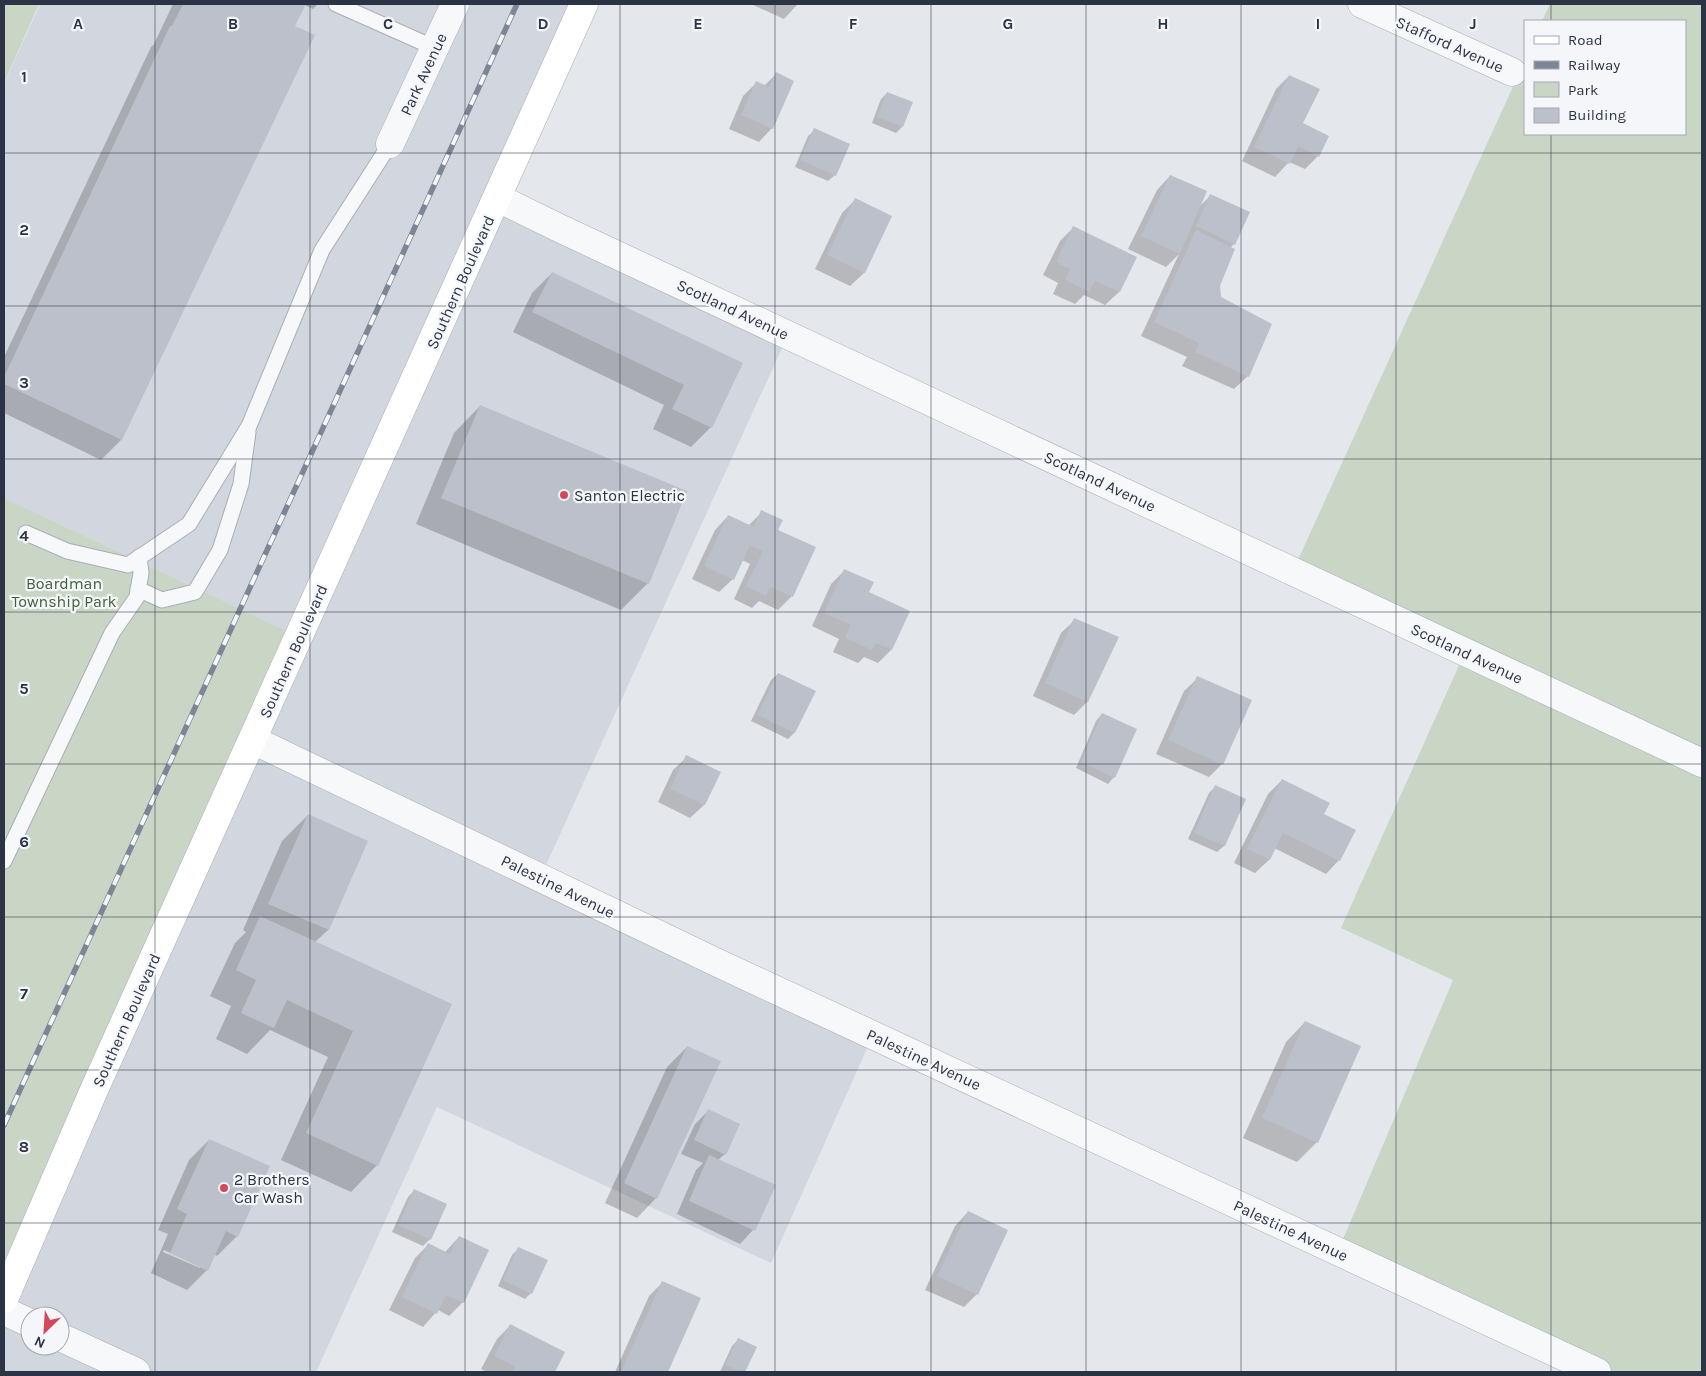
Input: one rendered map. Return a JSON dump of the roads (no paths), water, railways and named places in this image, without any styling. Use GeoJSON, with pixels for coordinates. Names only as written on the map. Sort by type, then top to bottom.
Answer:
{"type":"FeatureCollection","features":[{"type":"Feature","properties":{"kind":"street","name":"Park Avenue"},"geometry":{"type":"LineString","coordinates":[[390,144],[455,4]]}},
{"type":"Feature","properties":{"kind":"street","name":"Southern Boulevard"},"geometry":{"type":"LineString","coordinates":[[4,1299],[94,1090],[584,4]]}},
{"type":"Feature","properties":{"kind":"street","name":"Stafford Avenue"},"geometry":{"type":"LineString","coordinates":[[1362,4],[1512,72]]}},
{"type":"Feature","properties":{"kind":"street","name":"Scotland Avenue"},"geometry":{"type":"LineString","coordinates":[[498,198],[1702,763]]}},
{"type":"Feature","properties":{"kind":"street","name":"Palestine Avenue"},"geometry":{"type":"LineString","coordinates":[[253,740],[738,972],[1598,1372]]}},
{"type":"Feature","properties":{"kind":"street"},"geometry":{"type":"LineString","coordinates":[[4,1311],[20,1318]]}},
{"type":"Feature","properties":{"kind":"street"},"geometry":{"type":"LineString","coordinates":[[70,1342],[136,1372]]}},
{"type":"Feature","properties":{"kind":"lane"},"geometry":{"type":"LineString","coordinates":[[336,4],[435,48]]}},
{"type":"Feature","properties":{"kind":"lane"},"geometry":{"type":"LineString","coordinates":[[26,533],[67,551],[128,566],[189,524],[249,426],[322,250],[390,144]]}},
{"type":"Feature","properties":{"kind":"lane"},"geometry":{"type":"LineString","coordinates":[[138,589],[162,600],[195,592],[220,550],[241,484],[249,426]]}},
{"type":"Feature","properties":{"kind":"lane"},"geometry":{"type":"LineString","coordinates":[[4,861],[112,633],[137,597],[141,573],[139,557]]}},
{"type":"Feature","properties":{"kind":"railway"},"geometry":{"type":"LineString","coordinates":[[4,1125],[517,4]]}},
{"type":"Feature","properties":{"kind":"place","name":"Santon Electric"},"geometry":{"type":"Point","coordinates":[564,495]}},
{"type":"Feature","properties":{"kind":"place","name":"2 Brothers Car Wash"},"geometry":{"type":"Point","coordinates":[224,1188]}},
{"type":"Feature","properties":{"kind":"park label","name":"Boardman Township Park"},"geometry":{"type":"Point","coordinates":[64,592]}}]}
